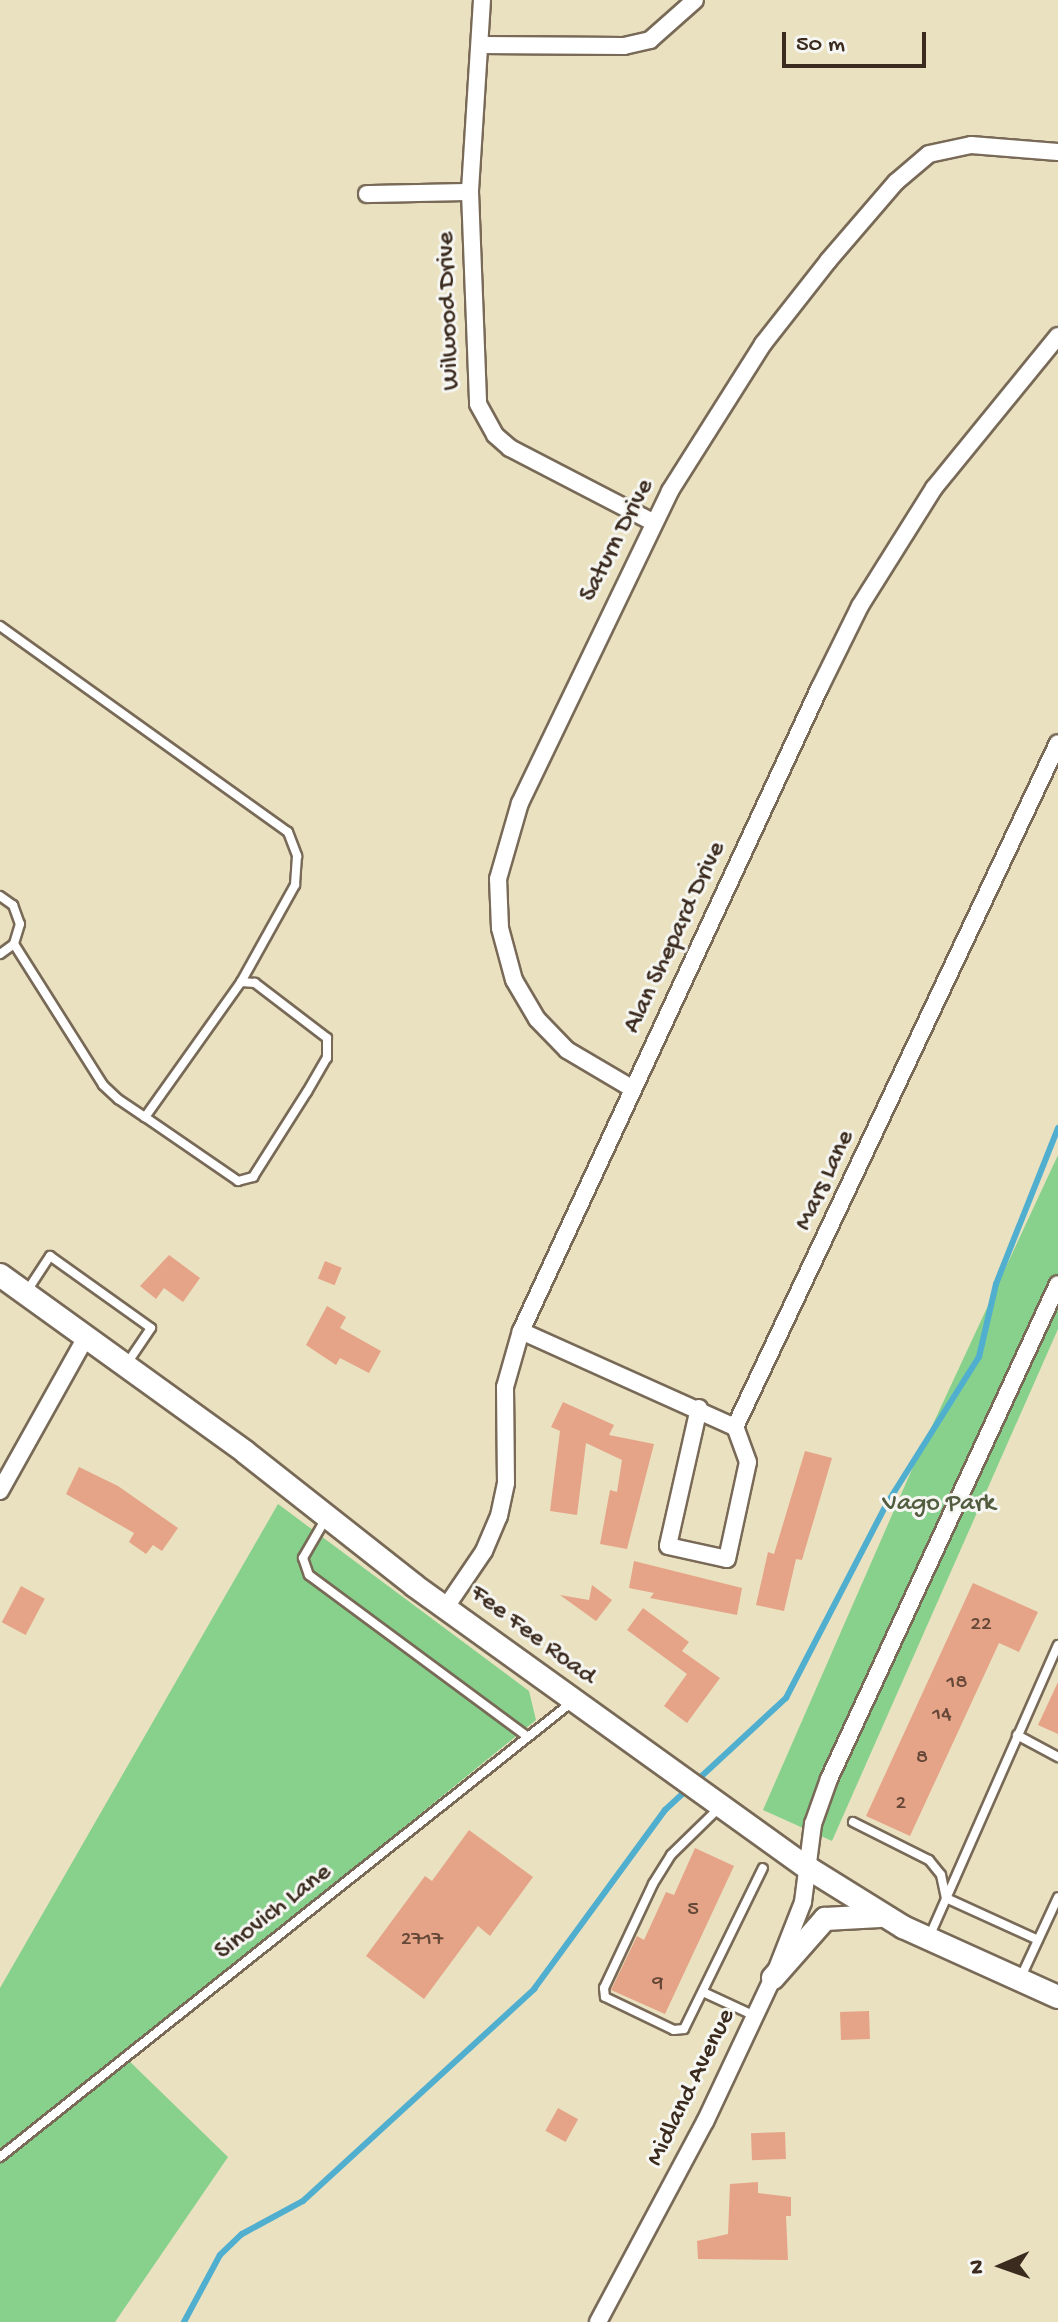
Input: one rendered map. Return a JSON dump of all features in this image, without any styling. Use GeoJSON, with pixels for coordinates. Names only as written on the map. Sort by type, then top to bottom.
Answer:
{"type":"FeatureCollection","features":[{"type":"Feature","properties":{"kind":"street","name":"Wilwood Drive"},"geometry":{"type":"LineString","coordinates":[[482,0],[470,192],[473,357],[478,404],[485,419],[510,448],[653,522]]}},
{"type":"Feature","properties":{"kind":"street"},"geometry":{"type":"LineString","coordinates":[[481,45],[624,46],[650,40],[695,0]]}},
{"type":"Feature","properties":{"kind":"street","name":"Saturn Drive"},"geometry":{"type":"LineString","coordinates":[[633,1089],[567,1050],[524,1001],[505,955],[498,879],[520,803],[653,522],[763,344],[849,234],[919,160],[955,145],[1058,152]]}},
{"type":"Feature","properties":{"kind":"street","name":"Wilwood Drive"},"geometry":{"type":"LineString","coordinates":[[367,194],[470,192]]}},
{"type":"Feature","properties":{"kind":"street","name":"Alan Shepard Drive"},"geometry":{"type":"LineString","coordinates":[[446,1607],[484,1551],[499,1516],[506,1483],[505,1387],[521,1331],[860,606],[963,448],[1058,336]]}},
{"type":"Feature","properties":{"kind":"street","name":"Mars Lane"},"geometry":{"type":"LineString","coordinates":[[735,1427],[1058,743]]}},
{"type":"Feature","properties":{"kind":"street","name":"Fee Fee Road"},"geometry":{"type":"LineString","coordinates":[[0,1275],[573,1701],[808,1868],[885,1917],[928,1940],[1018,1983],[1058,1997]]}},
{"type":"Feature","properties":{"kind":"street","name":"Midland Avenue"},"geometry":{"type":"LineString","coordinates":[[598,2322],[773,1978],[803,1902],[813,1824],[829,1779],[1058,1284]]}},
{"type":"Feature","properties":{"kind":"street"},"geometry":{"type":"LineString","coordinates":[[521,1331],[699,1408],[735,1427],[748,1462],[727,1559],[668,1546],[699,1408]]}},
{"type":"Feature","properties":{"kind":"street"},"geometry":{"type":"LineString","coordinates":[[0,1491],[86,1337]]}},
{"type":"Feature","properties":{"kind":"street"},"geometry":{"type":"LineString","coordinates":[[773,1978],[825,1919],[885,1917]]}},
{"type":"Feature","properties":{"kind":"lane"},"geometry":{"type":"LineString","coordinates":[[0,626],[288,832],[297,856],[295,885],[241,982],[145,1117]]}},
{"type":"Feature","properties":{"kind":"lane"},"geometry":{"type":"LineString","coordinates":[[0,896],[18,914],[14,944],[103,1085],[238,1181],[253,1177],[327,1058],[329,1046],[315,1025],[255,983],[241,982]]}},
{"type":"Feature","properties":{"kind":"lane"},"geometry":{"type":"LineString","coordinates":[[0,954],[14,944]]}},
{"type":"Feature","properties":{"kind":"lane"},"geometry":{"type":"LineString","coordinates":[[25,1293],[50,1256],[151,1328],[126,1366]]}},
{"type":"Feature","properties":{"kind":"lane"},"geometry":{"type":"LineString","coordinates":[[327,1516],[303,1558],[309,1575],[528,1737]]}},
{"type":"Feature","properties":{"kind":"lane"},"geometry":{"type":"LineString","coordinates":[[928,1940],[1058,1645]]}},
{"type":"Feature","properties":{"kind":"lane","name":"Sinovich Lane"},"geometry":{"type":"LineString","coordinates":[[0,2157],[573,1701]]}},
{"type":"Feature","properties":{"kind":"lane"},"geometry":{"type":"LineString","coordinates":[[1017,1735],[1058,1757]]}},
{"type":"Feature","properties":{"kind":"lane"},"geometry":{"type":"LineString","coordinates":[[718,1804],[671,1855],[653,1884],[604,1988],[605,1997],[674,2030],[684,2029],[763,1868]]}},
{"type":"Feature","properties":{"kind":"lane"},"geometry":{"type":"LineString","coordinates":[[853,1822],[929,1860],[941,1875],[946,1898]]}},
{"type":"Feature","properties":{"kind":"lane"},"geometry":{"type":"LineString","coordinates":[[1018,1983],[1058,1897]]}},
{"type":"Feature","properties":{"kind":"lane"},"geometry":{"type":"LineString","coordinates":[[946,1898],[1038,1940]]}},
{"type":"Feature","properties":{"kind":"lane"},"geometry":{"type":"LineString","coordinates":[[703,1992],[755,2016]]}},
{"type":"Feature","properties":{"kind":"green space","name":"Vago Park"},"geometry":{"type":"Polygon","coordinates":[[[1058,1155],[1058,1329],[832,1841],[763,1810],[913,1467],[1058,1155]]]}},
{"type":"Feature","properties":{"kind":"green space"},"geometry":{"type":"Polygon","coordinates":[[[278,1504],[529,1691],[536,1720],[123,2055],[228,2157],[115,2322],[0,2322],[0,1988],[278,1504]]]}},
{"type":"Feature","properties":{"kind":"building"},"geometry":{"type":"Polygon","coordinates":[[[169,1255],[200,1278],[183,1302],[164,1288],[156,1299],[140,1286],[169,1255]]]}},
{"type":"Feature","properties":{"kind":"building"},"geometry":{"type":"Polygon","coordinates":[[[325,1261],[342,1268],[335,1285],[318,1279],[325,1261]]]}},
{"type":"Feature","properties":{"kind":"building"},"geometry":{"type":"Polygon","coordinates":[[[327,1306],[346,1317],[340,1328],[381,1351],[369,1373],[340,1358],[336,1365],[306,1345],[327,1306]]]}},
{"type":"Feature","properties":{"kind":"building"},"geometry":{"type":"Polygon","coordinates":[[[563,1402],[614,1425],[609,1435],[654,1444],[627,1549],[600,1544],[610,1490],[617,1492],[622,1460],[586,1443],[577,1515],[550,1511],[560,1431],[551,1427],[563,1402]]]}},
{"type":"Feature","properties":{"kind":"building"},"geometry":{"type":"Polygon","coordinates":[[[805,1451],[832,1458],[802,1560],[796,1559],[784,1611],[756,1605],[768,1552],[774,1554],[805,1451]]]}},
{"type":"Feature","properties":{"kind":"building"},"geometry":{"type":"Polygon","coordinates":[[[79,1467],[118,1486],[178,1528],[162,1551],[153,1545],[146,1554],[129,1542],[134,1533],[66,1494],[79,1467]]]}},
{"type":"Feature","properties":{"kind":"building"},"geometry":{"type":"Polygon","coordinates":[[[634,1561],[742,1588],[737,1615],[650,1598],[654,1593],[629,1588],[634,1561]]]}},
{"type":"Feature","properties":{"kind":"building"},"geometry":{"type":"Polygon","coordinates":[[[973,1583],[1038,1612],[1019,1652],[999,1643],[910,1836],[866,1816],[973,1583]]]}},
{"type":"Feature","properties":{"kind":"building"},"geometry":{"type":"Polygon","coordinates":[[[592,1585],[612,1600],[596,1621],[560,1595],[589,1600],[592,1585]]]}},
{"type":"Feature","properties":{"kind":"building"},"geometry":{"type":"Polygon","coordinates":[[[21,1586],[45,1599],[26,1635],[2,1622],[21,1586]]]}},
{"type":"Feature","properties":{"kind":"building"},"geometry":{"type":"Polygon","coordinates":[[[643,1608],[689,1642],[682,1651],[720,1678],[687,1723],[664,1706],[687,1674],[627,1630],[643,1608]]]}},
{"type":"Feature","properties":{"kind":"building"},"geometry":{"type":"Polygon","coordinates":[[[1058,1682],[1058,1734],[1038,1725],[1058,1682]]]}},
{"type":"Feature","properties":{"kind":"building"},"geometry":{"type":"Polygon","coordinates":[[[469,1830],[533,1877],[490,1936],[478,1926],[424,1999],[366,1956],[425,1876],[432,1881],[469,1830]]]}},
{"type":"Feature","properties":{"kind":"building"},"geometry":{"type":"Polygon","coordinates":[[[695,1848],[734,1866],[665,2014],[611,1990],[637,1936],[644,1940],[666,1892],[674,1895],[695,1848]]]}},
{"type":"Feature","properties":{"kind":"building"},"geometry":{"type":"Polygon","coordinates":[[[869,2011],[870,2039],[841,2040],[840,2012],[869,2011]]]}},
{"type":"Feature","properties":{"kind":"building"},"geometry":{"type":"Polygon","coordinates":[[[558,2108],[578,2119],[566,2142],[545,2131],[558,2108]]]}},
{"type":"Feature","properties":{"kind":"building"},"geometry":{"type":"Polygon","coordinates":[[[785,2132],[786,2159],[752,2160],[751,2133],[785,2132]]]}},
{"type":"Feature","properties":{"kind":"building"},"geometry":{"type":"Polygon","coordinates":[[[758,2182],[758,2193],[791,2197],[791,2216],[786,2216],[788,2260],[698,2259],[697,2241],[728,2234],[730,2184],[758,2182]]]}},
{"type":"Feature","properties":{"kind":"waterway"},"geometry":{"type":"LineString","coordinates":[[184,2322],[220,2255],[242,2234],[303,2201],[534,1989],[665,1810],[786,1698],[886,1505],[979,1357],[996,1284],[1058,1128]]}}]}
